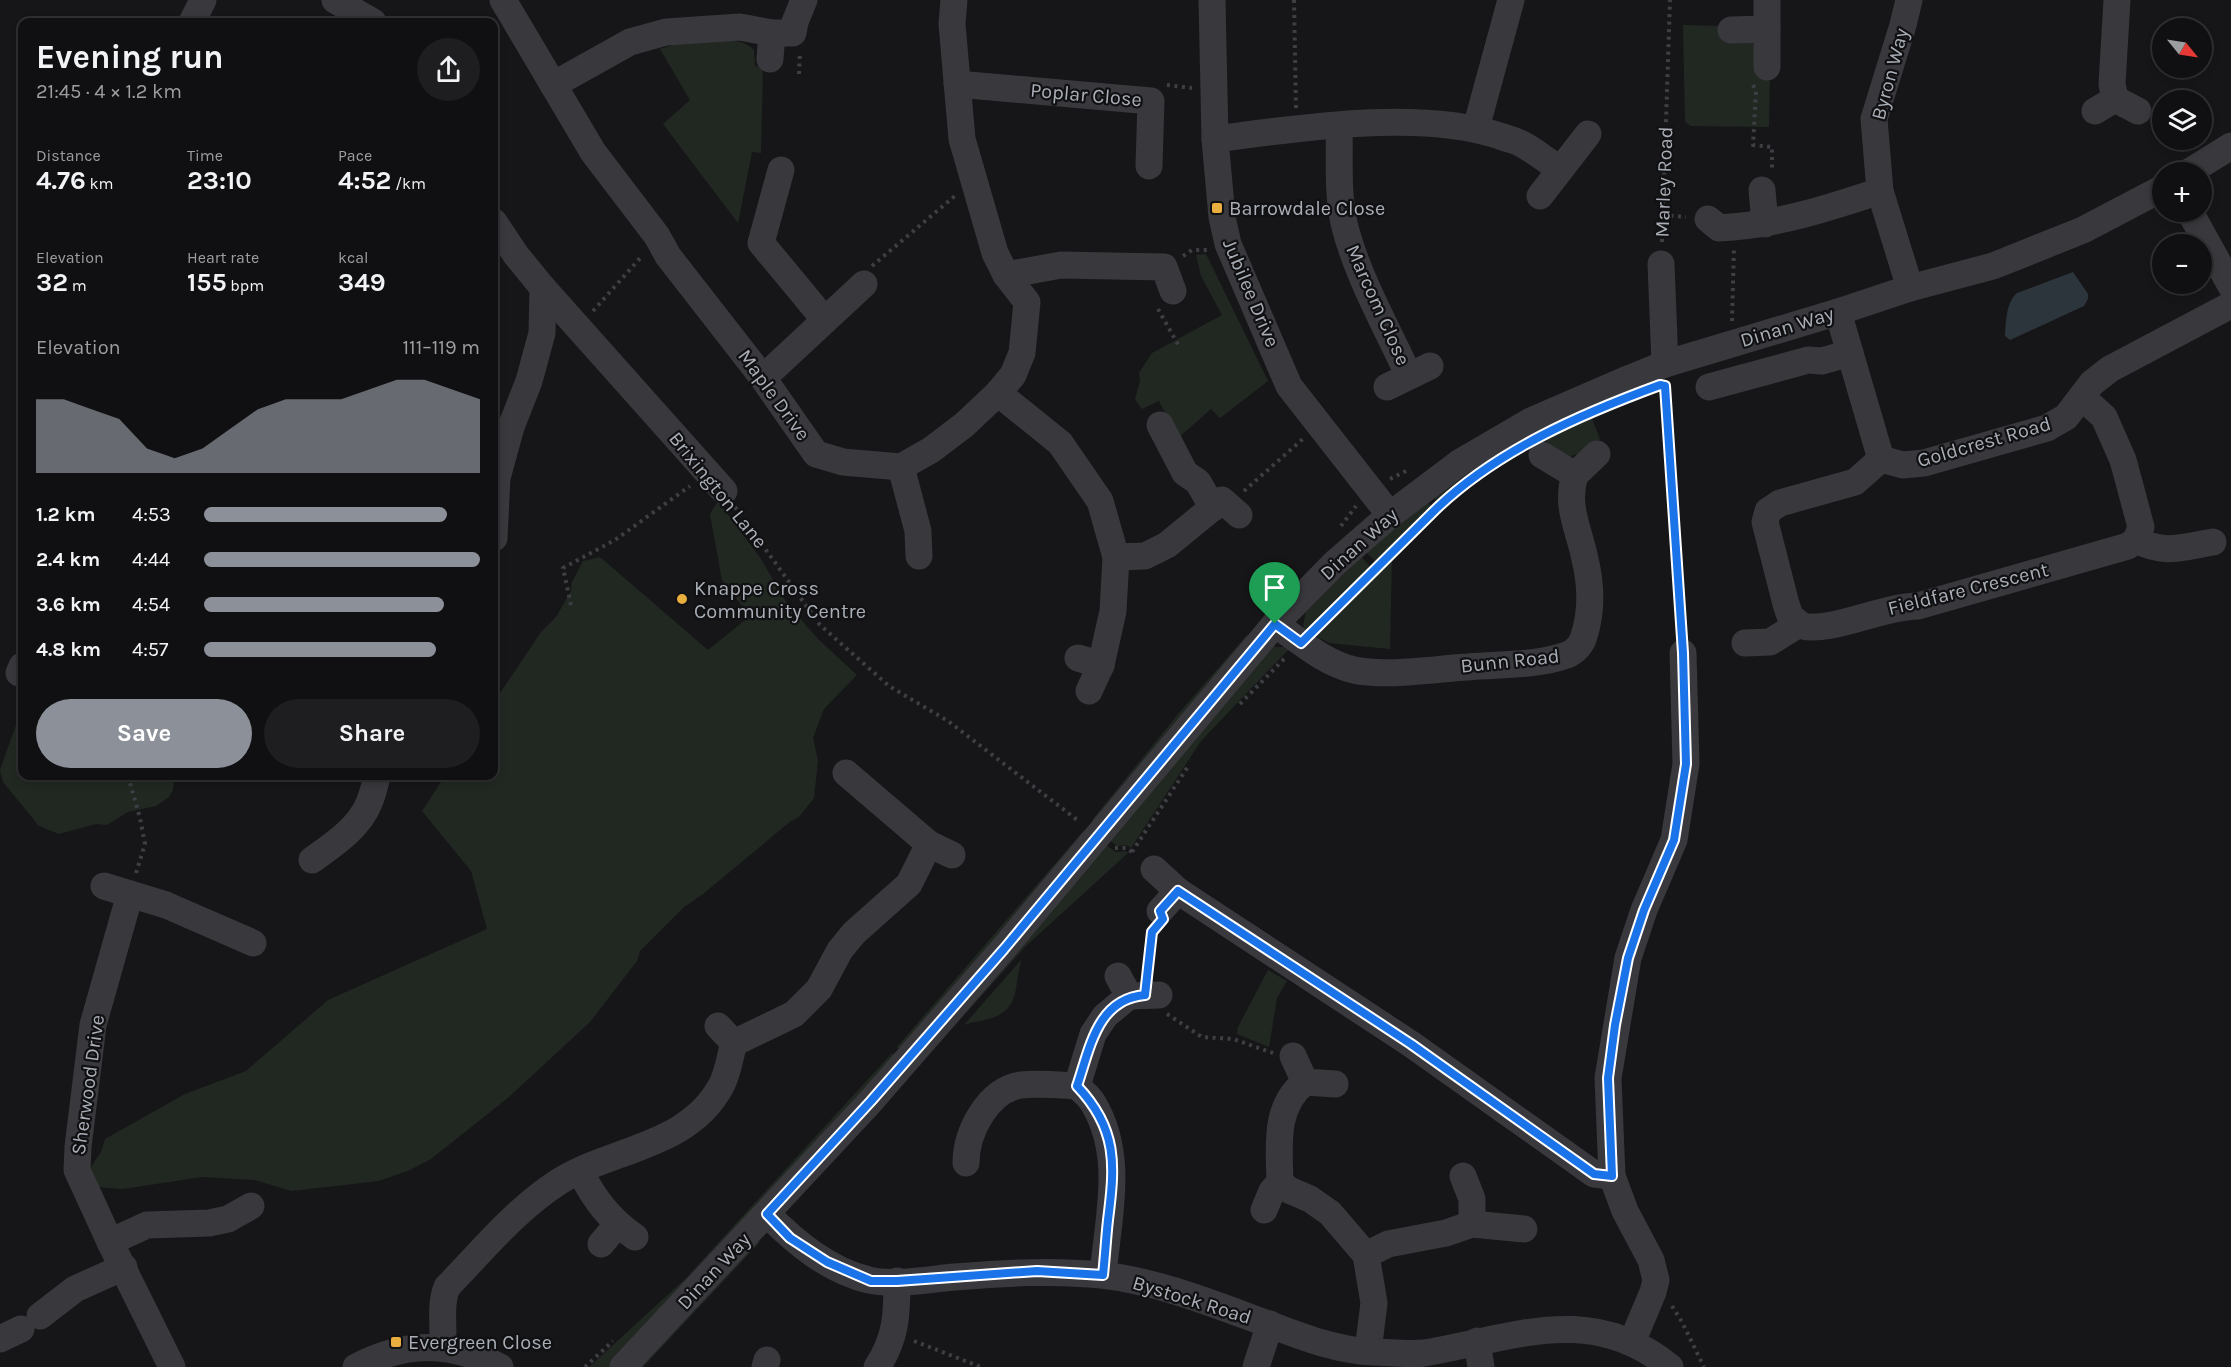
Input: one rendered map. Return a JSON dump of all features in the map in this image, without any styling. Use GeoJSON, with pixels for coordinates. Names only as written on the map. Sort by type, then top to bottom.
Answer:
{"type":"FeatureCollection","features":[{"type":"Feature","properties":{"kind":"street"},"geometry":{"type":"LineString","coordinates":[[194,18],[203,0]]}},
{"type":"Feature","properties":{"kind":"street"},"geometry":{"type":"LineString","coordinates":[[335,0],[366,18]]}},
{"type":"Feature","properties":{"kind":"street","name":"Maple Drive"},"geometry":{"type":"LineString","coordinates":[[503,0],[593,152],[657,236],[668,256],[763,378],[816,454],[843,462],[902,467]]}},
{"type":"Feature","properties":{"kind":"street"},"geometry":{"type":"LineString","coordinates":[[554,85],[630,42],[666,32],[740,27],[778,42],[795,22],[804,0]]}},
{"type":"Feature","properties":{"kind":"street"},"geometry":{"type":"LineString","coordinates":[[919,556],[918,531],[902,467],[931,450],[964,425],[998,393],[1013,375],[1022,353],[1026,302],[1006,274],[995,253],[962,139],[952,24],[954,0]]}},
{"type":"Feature","properties":{"kind":"street","name":"Jubilee Drive"},"geometry":{"type":"LineString","coordinates":[[1212,0],[1215,139],[1221,217],[1228,244],[1290,386],[1390,515]]}},
{"type":"Feature","properties":{"kind":"street"},"geometry":{"type":"LineString","coordinates":[[1476,128],[1511,0]]}},
{"type":"Feature","properties":{"kind":"street"},"geometry":{"type":"LineString","coordinates":[[1759,74],[1767,29],[1767,0]]}},
{"type":"Feature","properties":{"kind":"street","name":"Byron Way"},"geometry":{"type":"LineString","coordinates":[[1909,0],[1904,25],[1874,119],[1880,190],[1910,288]]}},
{"type":"Feature","properties":{"kind":"street"},"geometry":{"type":"LineString","coordinates":[[2116,107],[2112,84],[2117,0]]}},
{"type":"Feature","properties":{"kind":"street"},"geometry":{"type":"LineString","coordinates":[[1731,30],[1767,29]]}},
{"type":"Feature","properties":{"kind":"street","name":"Poplar Close"},"geometry":{"type":"LineString","coordinates":[[957,84],[1151,101],[1149,166]]}},
{"type":"Feature","properties":{"kind":"street"},"geometry":{"type":"LineString","coordinates":[[1215,139],[1339,126],[1405,123],[1476,128],[1521,143],[1560,169]]}},
{"type":"Feature","properties":{"kind":"street","name":"Marcom Close"},"geometry":{"type":"LineString","coordinates":[[1339,126],[1340,195],[1353,256],[1409,377]]}},
{"type":"Feature","properties":{"kind":"street"},"geometry":{"type":"LineString","coordinates":[[1540,196],[1588,134]]}},
{"type":"Feature","properties":{"kind":"street"},"geometry":{"type":"LineString","coordinates":[[2205,162],[2231,146]]}},
{"type":"Feature","properties":{"kind":"street"},"geometry":{"type":"LineString","coordinates":[[781,170],[761,243],[824,319]]}},
{"type":"Feature","properties":{"kind":"street"},"geometry":{"type":"LineString","coordinates":[[1762,190],[1765,224]]}},
{"type":"Feature","properties":{"kind":"street"},"geometry":{"type":"LineString","coordinates":[[1708,219],[1719,228],[1765,224],[1818,212],[1880,190]]}},
{"type":"Feature","properties":{"kind":"street","name":"Dinan Way"},"geometry":{"type":"LineString","coordinates":[[623,1367],[871,1101],[1004,949],[1275,624],[1335,562],[1390,515],[1459,463],[1531,421],[1838,312],[1910,288],[1993,266],[2083,230],[2152,194]]}},
{"type":"Feature","properties":{"kind":"street"},"geometry":{"type":"LineString","coordinates":[[2196,222],[2231,286]]}},
{"type":"Feature","properties":{"kind":"street","name":"Brixington Lane"},"geometry":{"type":"LineString","coordinates":[[498,228],[516,255],[543,288],[715,482]]}},
{"type":"Feature","properties":{"kind":"street","name":"Marley Road"},"geometry":{"type":"LineString","coordinates":[[1661,264],[1662,374]]}},
{"type":"Feature","properties":{"kind":"street"},"geometry":{"type":"LineString","coordinates":[[1006,274],[1061,265],[1169,279]]}},
{"type":"Feature","properties":{"kind":"street"},"geometry":{"type":"LineString","coordinates":[[763,378],[864,284]]}},
{"type":"Feature","properties":{"kind":"street"},"geometry":{"type":"LineString","coordinates":[[498,474],[511,427],[529,381],[542,333],[543,288]]}},
{"type":"Feature","properties":{"kind":"street","name":"Goldcrest Road"},"geometry":{"type":"LineString","coordinates":[[1881,459],[1903,465],[1924,463],[2047,428],[2066,417],[2083,398],[2092,383],[2110,369],[2231,305]]}},
{"type":"Feature","properties":{"kind":"street"},"geometry":{"type":"LineString","coordinates":[[1745,643],[1770,642],[1799,624],[1790,616],[1786,604],[1765,522],[1768,512],[1780,503],[1855,482],[1881,459],[1838,312]]}},
{"type":"Feature","properties":{"kind":"street"},"geometry":{"type":"LineString","coordinates":[[1709,387],[1808,360],[1822,361],[1850,353]]}},
{"type":"Feature","properties":{"kind":"street"},"geometry":{"type":"LineString","coordinates":[[998,393],[1060,443],[1100,501],[1116,557],[1113,611],[1089,662],[1089,691]]}},
{"type":"Feature","properties":{"kind":"street"},"geometry":{"type":"LineString","coordinates":[[2083,398],[2104,417],[2123,460],[2141,527],[2136,540],[2152,548],[2168,550],[2213,542]]}},
{"type":"Feature","properties":{"kind":"street"},"geometry":{"type":"LineString","coordinates":[[1116,557],[1145,556],[1227,510],[1198,482],[1185,473],[1160,425]]}},
{"type":"Feature","properties":{"kind":"street"},"geometry":{"type":"LineString","coordinates":[[1542,455],[1575,475],[1597,454]]}},
{"type":"Feature","properties":{"kind":"street","name":"Bunn Road"},"geometry":{"type":"LineString","coordinates":[[1275,624],[1318,655],[1344,667],[1370,672],[1544,661],[1570,655],[1584,638],[1589,616],[1590,592],[1586,559],[1576,528],[1570,496],[1575,475]]}},
{"type":"Feature","properties":{"kind":"street","name":"Fieldfare Crescent"},"geometry":{"type":"LineString","coordinates":[[1799,624],[1806,627],[1829,626],[1900,606],[1918,606],[2128,546],[2136,540]]}},
{"type":"Feature","properties":{"kind":"street"},"geometry":{"type":"LineString","coordinates":[[1632,1342],[1656,1280],[1651,1260],[1625,1211],[1612,1176],[1608,1078],[1617,1014],[1631,949],[1644,910],[1674,840],[1686,764],[1683,653]]}},
{"type":"Feature","properties":{"kind":"street"},"geometry":{"type":"LineString","coordinates":[[442,1347],[444,1332],[442,1299],[447,1287],[508,1223],[541,1194],[580,1171],[643,1148],[691,1122],[711,1104],[723,1084],[726,1034],[794,1014],[819,989],[840,950],[854,933],[909,884],[941,849],[846,773]]}},
{"type":"Feature","properties":{"kind":"street"},"geometry":{"type":"LineString","coordinates":[[312,860],[336,844],[355,825],[369,805],[376,780]]}},
{"type":"Feature","properties":{"kind":"street"},"geometry":{"type":"LineString","coordinates":[[1154,869],[1178,891],[1411,1044],[1594,1174],[1612,1176]]}},
{"type":"Feature","properties":{"kind":"street"},"geometry":{"type":"LineString","coordinates":[[104,886],[166,905],[253,943]]}},
{"type":"Feature","properties":{"kind":"street"},"geometry":{"type":"LineString","coordinates":[[1160,911],[1178,891]]}},
{"type":"Feature","properties":{"kind":"street","name":"Sherwood Drive"},"geometry":{"type":"LineString","coordinates":[[130,894],[93,1025],[77,1170],[172,1367]]}},
{"type":"Feature","properties":{"kind":"street"},"geometry":{"type":"LineString","coordinates":[[1077,1086],[1093,1034],[1105,1016],[1141,992]]}},
{"type":"Feature","properties":{"kind":"street"},"geometry":{"type":"LineString","coordinates":[[1264,1210],[1272,1191],[1280,1182],[1282,1114],[1299,1068],[1335,1084]]}},
{"type":"Feature","properties":{"kind":"street"},"geometry":{"type":"LineString","coordinates":[[966,1168],[966,1149],[980,1114],[998,1096],[1019,1085],[1077,1086],[1092,1101],[1108,1135],[1112,1156],[1112,1191],[1103,1275]]}},
{"type":"Feature","properties":{"kind":"street"},"geometry":{"type":"LineString","coordinates":[[580,1171],[617,1235]]}},
{"type":"Feature","properties":{"kind":"street"},"geometry":{"type":"LineString","coordinates":[[1463,1176],[1472,1199],[1472,1224]]}},
{"type":"Feature","properties":{"kind":"street"},"geometry":{"type":"LineString","coordinates":[[1280,1182],[1289,1190],[1310,1199],[1330,1213],[1366,1255],[1374,1303],[1368,1352]]}},
{"type":"Feature","properties":{"kind":"street"},"geometry":{"type":"LineString","coordinates":[[110,1242],[147,1225],[209,1223],[228,1219],[251,1206]]}},
{"type":"Feature","properties":{"kind":"street","name":"Bystock Road"},"geometry":{"type":"LineString","coordinates":[[767,1214],[790,1238],[827,1262],[871,1281],[1037,1271],[1103,1275],[1188,1294],[1321,1343],[1368,1352],[1421,1353],[1531,1330],[1581,1329],[1632,1342],[1670,1367]]}},
{"type":"Feature","properties":{"kind":"street"},"geometry":{"type":"LineString","coordinates":[[1366,1255],[1388,1244],[1446,1233],[1472,1224],[1524,1229]]}},
{"type":"Feature","properties":{"kind":"street"},"geometry":{"type":"LineString","coordinates":[[20,1328],[75,1289],[124,1267]]}},
{"type":"Feature","properties":{"kind":"street"},"geometry":{"type":"LineString","coordinates":[[877,1367],[888,1351],[895,1328],[897,1281]]}},
{"type":"Feature","properties":{"kind":"street"},"geometry":{"type":"LineString","coordinates":[[1256,1367],[1270,1324]]}},
{"type":"Feature","properties":{"kind":"street"},"geometry":{"type":"LineString","coordinates":[[1477,1341],[1481,1367]]}},
{"type":"Feature","properties":{"kind":"street"},"geometry":{"type":"LineString","coordinates":[[356,1367],[396,1350],[418,1347],[442,1347],[468,1352],[500,1367]]}},
{"type":"Feature","properties":{"kind":"path"},"geometry":{"type":"LineString","coordinates":[[1294,0],[1297,130]]}},
{"type":"Feature","properties":{"kind":"path","name":"Marley Road"},"geometry":{"type":"LineString","coordinates":[[1661,264],[1670,0]]}},
{"type":"Feature","properties":{"kind":"path"},"geometry":{"type":"LineString","coordinates":[[1759,74],[1753,145],[1772,147],[1772,182],[1761,182],[1762,190]]}},
{"type":"Feature","properties":{"kind":"path"},"geometry":{"type":"LineString","coordinates":[[864,284],[868,270],[959,192],[974,184]]}},
{"type":"Feature","properties":{"kind":"path"},"geometry":{"type":"LineString","coordinates":[[1732,324],[1735,227]]}},
{"type":"Feature","properties":{"kind":"path"},"geometry":{"type":"LineString","coordinates":[[579,327],[646,252],[657,236]]}},
{"type":"Feature","properties":{"kind":"path"},"geometry":{"type":"LineString","coordinates":[[1169,279],[1192,250],[1208,250],[1228,244]]}},
{"type":"Feature","properties":{"kind":"path"},"geometry":{"type":"LineString","coordinates":[[1662,374],[1665,386],[1683,653]]}},
{"type":"Feature","properties":{"kind":"path"},"geometry":{"type":"LineString","coordinates":[[1227,510],[1320,424]]}},
{"type":"Feature","properties":{"kind":"path"},"geometry":{"type":"LineString","coordinates":[[571,605],[563,568],[715,482]]}},
{"type":"Feature","properties":{"kind":"path","name":"Brixington Lane"},"geometry":{"type":"LineString","coordinates":[[715,482],[820,625],[890,686],[948,721],[1078,820]]}},
{"type":"Feature","properties":{"kind":"path"},"geometry":{"type":"LineString","coordinates":[[1234,710],[1429,516]]}},
{"type":"Feature","properties":{"kind":"path"},"geometry":{"type":"LineString","coordinates":[[1132,852],[1191,762]]}},
{"type":"Feature","properties":{"kind":"path"},"geometry":{"type":"LineString","coordinates":[[129,780],[145,844],[130,894]]}},
{"type":"Feature","properties":{"kind":"path"},"geometry":{"type":"LineString","coordinates":[[1160,911],[1163,919],[1152,932],[1141,992],[1168,1015],[1202,1037],[1233,1039],[1278,1055],[1279,1061],[1299,1068]]}},
{"type":"Feature","properties":{"kind":"path"},"geometry":{"type":"LineString","coordinates":[[1656,1280],[1682,1322],[1704,1367]]}},
{"type":"Feature","properties":{"kind":"path"},"geometry":{"type":"LineString","coordinates":[[893,1335],[981,1367]]}},
{"type":"Feature","properties":{"kind":"shaded area"},"geometry":{"type":"Polygon","coordinates":[[[1683,25],[1722,26],[1723,41],[1753,43],[1757,58],[1757,76],[1770,76],[1769,127],[1691,126],[1685,122],[1683,25]]]}},
{"type":"Feature","properties":{"kind":"shaded area"},"geometry":{"type":"Polygon","coordinates":[[[727,40],[743,43],[754,50],[755,66],[763,67],[761,153],[752,152],[738,223],[663,124],[690,100],[660,49],[678,43],[727,40]]]}},
{"type":"Feature","properties":{"kind":"shaded area"},"geometry":{"type":"Polygon","coordinates":[[[1206,254],[1268,381],[1220,418],[1211,409],[1178,438],[1159,401],[1142,409],[1135,399],[1140,381],[1139,373],[1152,353],[1222,315],[1201,276],[1196,255],[1206,254]]]}},
{"type":"Feature","properties":{"kind":"shaded area"},"geometry":{"type":"Polygon","coordinates":[[[2073,272],[2088,294],[2084,306],[2010,340],[2005,336],[2009,307],[2017,293],[2073,272]]]}},
{"type":"Feature","properties":{"kind":"shaded area"},"geometry":{"type":"Polygon","coordinates":[[[1627,390],[1628,394],[1552,428],[1503,454],[1458,485],[1437,503],[1433,495],[1510,447],[1579,411],[1627,390]]]}},
{"type":"Feature","properties":{"kind":"shaded area"},"geometry":{"type":"Polygon","coordinates":[[[1646,394],[1646,397],[1592,419],[1600,439],[1582,453],[1570,456],[1543,439],[1646,394]]]}},
{"type":"Feature","properties":{"kind":"shaded area"},"geometry":{"type":"Polygon","coordinates":[[[1427,499],[1432,509],[1377,563],[1364,550],[1427,499]]]}},
{"type":"Feature","properties":{"kind":"shaded area"},"geometry":{"type":"Polygon","coordinates":[[[718,501],[761,559],[788,605],[819,640],[857,675],[824,709],[813,738],[818,761],[814,798],[799,817],[684,907],[640,951],[637,961],[590,1022],[509,1097],[431,1159],[410,1170],[379,1181],[291,1191],[255,1180],[202,1177],[123,1189],[95,1187],[89,1170],[101,1152],[105,1139],[185,1094],[246,1071],[328,1000],[487,929],[471,871],[422,811],[442,780],[498,780],[498,696],[541,632],[556,617],[571,591],[572,582],[583,561],[600,557],[708,650],[750,616],[722,580],[710,514],[718,501]]]}},
{"type":"Feature","properties":{"kind":"shaded area"},"geometry":{"type":"Polygon","coordinates":[[[1359,554],[1372,569],[1307,633],[1303,626],[1307,606],[1359,554]]]}},
{"type":"Feature","properties":{"kind":"shaded area"},"geometry":{"type":"Polygon","coordinates":[[[1392,557],[1390,649],[1329,643],[1313,634],[1392,557]]]}},
{"type":"Feature","properties":{"kind":"shaded area"},"geometry":{"type":"Polygon","coordinates":[[[1247,635],[1249,637],[1095,823],[1092,820],[1179,713],[1247,635]]]}},
{"type":"Feature","properties":{"kind":"shaded area"},"geometry":{"type":"Polygon","coordinates":[[[1272,647],[1291,647],[1201,741],[1131,848],[1127,845],[1117,846],[1109,840],[1272,647]]]}},
{"type":"Feature","properties":{"kind":"shaded area"},"geometry":{"type":"Polygon","coordinates":[[[18,719],[18,780],[174,781],[169,797],[156,806],[128,812],[107,825],[96,824],[59,834],[39,826],[3,782],[0,770],[18,719]]]}},
{"type":"Feature","properties":{"kind":"shaded area"},"geometry":{"type":"Polygon","coordinates":[[[1084,830],[1087,833],[900,1050],[897,1047],[1084,830]]]}},
{"type":"Feature","properties":{"kind":"shaded area"},"geometry":{"type":"Polygon","coordinates":[[[1106,845],[1116,852],[1128,853],[1026,946],[848,1145],[846,1143],[1106,845]]]}},
{"type":"Feature","properties":{"kind":"shaded area"},"geometry":{"type":"Polygon","coordinates":[[[1022,959],[1016,991],[1005,1011],[989,1019],[964,1025],[1022,959]]]}},
{"type":"Feature","properties":{"kind":"shaded area"},"geometry":{"type":"Polygon","coordinates":[[[1268,970],[1287,981],[1277,998],[1269,1047],[1237,1034],[1238,1027],[1268,970]]]}},
{"type":"Feature","properties":{"kind":"shaded area"},"geometry":{"type":"Polygon","coordinates":[[[892,1053],[895,1056],[609,1367],[589,1367],[686,1278],[892,1053]]]}},
{"type":"Feature","properties":{"kind":"shaded area"},"geometry":{"type":"Polygon","coordinates":[[[761,1241],[643,1367],[637,1367],[757,1242],[761,1241]]]}},
{"type":"Feature","properties":{"kind":"place","name":"Barrowdale Close"},"geometry":{"type":"Point","coordinates":[1217,208]}},
{"type":"Feature","properties":{"kind":"place","name":"Knappe Cross Community Centre"},"geometry":{"type":"Point","coordinates":[682,599]}},
{"type":"Feature","properties":{"kind":"place","name":"Evergreen Close"},"geometry":{"type":"Point","coordinates":[396,1342]}},
{"type":"Feature","properties":{"kind":"route"},"geometry":{"type":"LineString","coordinates":[[1660,385],[1665,386],[1683,653],[1686,764],[1674,840],[1644,910],[1628,958],[1615,1025],[1608,1078],[1612,1176],[1594,1174],[1411,1044],[1178,891],[1160,911],[1163,919],[1152,932],[1145,995],[1129,996],[1105,1016],[1093,1034],[1077,1086],[1092,1101],[1108,1135],[1112,1156],[1112,1191],[1103,1275],[1037,1271],[871,1281],[827,1262],[790,1238],[767,1214],[871,1101],[1004,949],[1275,624],[1301,643],[1437,508],[1459,487],[1480,472],[1539,438],[1584,416],[1660,385]]}}]}
